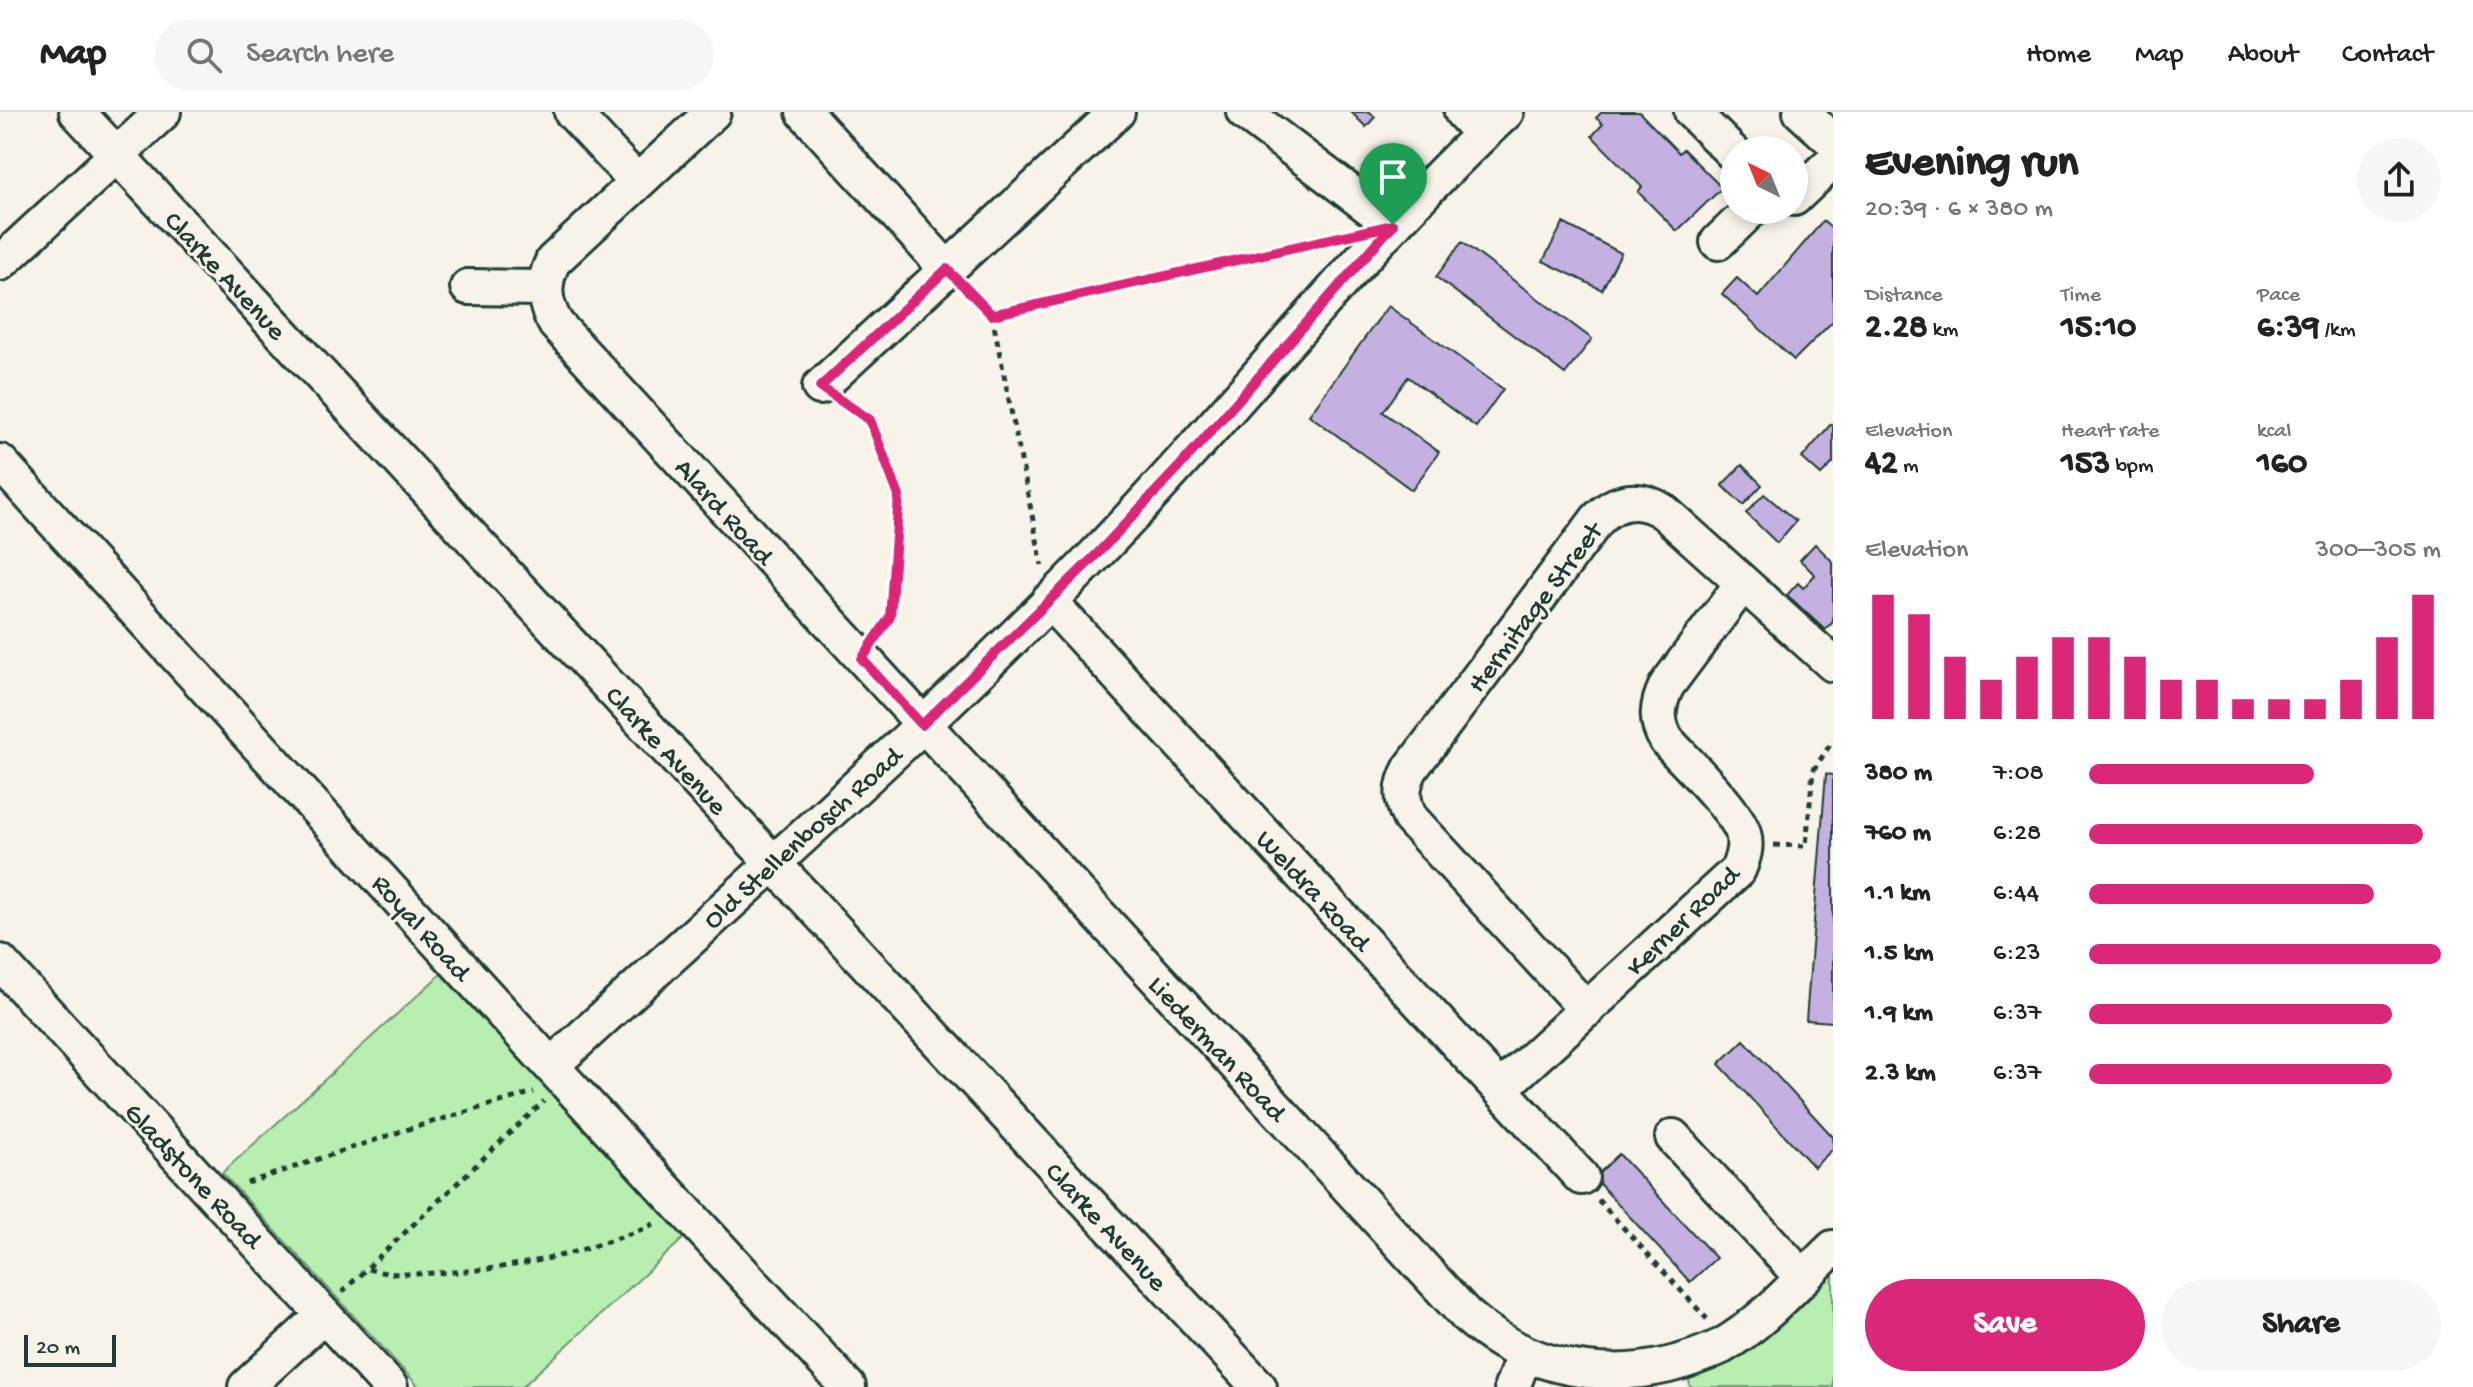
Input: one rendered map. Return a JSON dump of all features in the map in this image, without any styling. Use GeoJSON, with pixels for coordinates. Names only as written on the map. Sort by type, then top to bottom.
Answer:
{"type":"FeatureCollection","features":[{"type":"Feature","properties":{"kind":"street","name":"Clarke Avenue"},"geometry":{"type":"LineString","coordinates":[[77,112],[1259,1387]]}},
{"type":"Feature","properties":{"kind":"street"},"geometry":{"type":"LineString","coordinates":[[0,263],[163,112]]}},
{"type":"Feature","properties":{"kind":"street"},"geometry":{"type":"LineString","coordinates":[[572,112],[637,182]]}},
{"type":"Feature","properties":{"kind":"street"},"geometry":{"type":"LineString","coordinates":[[468,287],[544,288],[547,274],[562,251],[713,112]]}},
{"type":"Feature","properties":{"kind":"street"},"geometry":{"type":"LineString","coordinates":[[804,112],[947,269]]}},
{"type":"Feature","properties":{"kind":"street"},"geometry":{"type":"LineString","coordinates":[[820,387],[1117,112]]}},
{"type":"Feature","properties":{"kind":"street"},"geometry":{"type":"LineString","coordinates":[[1244,112],[1393,225]]}},
{"type":"Feature","properties":{"kind":"street"},"geometry":{"type":"LineString","coordinates":[[1692,112],[1720,140]]}},
{"type":"Feature","properties":{"kind":"street"},"geometry":{"type":"LineString","coordinates":[[1801,112],[1833,141]]}},
{"type":"Feature","properties":{"kind":"street","name":"Old Stellenbosch Road"},"geometry":{"type":"LineString","coordinates":[[555,1080],[773,862],[922,725],[1049,601],[1178,468],[1483,119]]}},
{"type":"Feature","properties":{"kind":"street"},"geometry":{"type":"LineString","coordinates":[[1808,185],[1833,161]]}},
{"type":"Feature","properties":{"kind":"street"},"geometry":{"type":"LineString","coordinates":[[1718,242],[1737,224]]}},
{"type":"Feature","properties":{"kind":"street","name":"Alard Road"},"geometry":{"type":"LineString","coordinates":[[544,288],[549,313],[556,324],[922,725]]}},
{"type":"Feature","properties":{"kind":"street","name":"Royal Road"},"geometry":{"type":"LineString","coordinates":[[0,462],[555,1080],[681,1207],[848,1387]]}},
{"type":"Feature","properties":{"kind":"street","name":"Hermitage Street"},"geometry":{"type":"LineString","coordinates":[[1587,1010],[1410,818],[1403,799],[1406,778],[1605,511],[1628,501],[1654,505],[1833,664]]}},
{"type":"Feature","properties":{"kind":"street","name":"Kerner Road"},"geometry":{"type":"LineString","coordinates":[[1500,1089],[1738,870],[1745,845],[1743,834],[1733,816],[1667,741],[1658,712],[1667,685],[1743,583]]}},
{"type":"Feature","properties":{"kind":"street","name":"Weldra Road"},"geometry":{"type":"LineString","coordinates":[[1049,601],[1581,1177]]}},
{"type":"Feature","properties":{"kind":"street","name":"Liederman Road"},"geometry":{"type":"LineString","coordinates":[[922,725],[1518,1372],[1571,1371],[1620,1376],[1674,1367],[1723,1345],[1748,1327],[1833,1248]]}},
{"type":"Feature","properties":{"kind":"street","name":"Gladstone Road"},"geometry":{"type":"LineString","coordinates":[[0,962],[390,1387]]}},
{"type":"Feature","properties":{"kind":"street"},"geometry":{"type":"LineString","coordinates":[[1673,1137],[1802,1277]]}},
{"type":"Feature","properties":{"kind":"street"},"geometry":{"type":"LineString","coordinates":[[246,1387],[324,1315]]}},
{"type":"Feature","properties":{"kind":"path"},"geometry":{"type":"LineString","coordinates":[[992,315],[1393,225]]}},
{"type":"Feature","properties":{"kind":"path"},"geometry":{"type":"LineString","coordinates":[[947,269],[992,315],[1049,601]]}},
{"type":"Feature","properties":{"kind":"path"},"geometry":{"type":"LineString","coordinates":[[820,387],[870,420],[899,496],[890,617],[862,659]]}},
{"type":"Feature","properties":{"kind":"path"},"geometry":{"type":"LineString","coordinates":[[1745,845],[1806,846],[1813,771],[1833,740]]}},
{"type":"Feature","properties":{"kind":"path"},"geometry":{"type":"LineString","coordinates":[[220,1202],[241,1185],[405,1130],[540,1090],[555,1080]]}},
{"type":"Feature","properties":{"kind":"path"},"geometry":{"type":"LineString","coordinates":[[324,1315],[341,1293],[555,1080]]}},
{"type":"Feature","properties":{"kind":"path"},"geometry":{"type":"LineString","coordinates":[[1581,1177],[1591,1192],[1709,1321],[1723,1345]]}},
{"type":"Feature","properties":{"kind":"path"},"geometry":{"type":"LineString","coordinates":[[367,1269],[386,1274],[444,1272],[540,1262],[611,1243],[665,1220],[681,1207]]}},
{"type":"Feature","properties":{"kind":"green space"},"geometry":{"type":"Polygon","coordinates":[[[441,974],[685,1237],[522,1387],[419,1387],[222,1173],[441,974]]]}},
{"type":"Feature","properties":{"kind":"green space"},"geometry":{"type":"Polygon","coordinates":[[[1833,1272],[1833,1387],[1690,1387],[1689,1379],[1728,1363],[1759,1341],[1833,1272]]]}},
{"type":"Feature","properties":{"kind":"building"},"geometry":{"type":"Polygon","coordinates":[[[1351,112],[1370,112],[1375,117],[1366,127],[1351,112]]]}},
{"type":"Feature","properties":{"kind":"building"},"geometry":{"type":"Polygon","coordinates":[[[1602,112],[1639,112],[1679,153],[1683,149],[1720,186],[1720,190],[1677,231],[1638,192],[1642,187],[1592,136],[1603,124],[1596,118],[1602,112]]]}},
{"type":"Feature","properties":{"kind":"building"},"geometry":{"type":"Polygon","coordinates":[[[1823,221],[1833,230],[1833,321],[1794,360],[1722,294],[1737,278],[1758,297],[1823,221]]]}},
{"type":"Feature","properties":{"kind":"building"},"geometry":{"type":"Polygon","coordinates":[[[1563,223],[1621,253],[1602,290],[1543,261],[1563,223]]]}},
{"type":"Feature","properties":{"kind":"building"},"geometry":{"type":"Polygon","coordinates":[[[1462,242],[1592,339],[1565,374],[1436,277],[1462,242]]]}},
{"type":"Feature","properties":{"kind":"building"},"geometry":{"type":"Polygon","coordinates":[[[1388,306],[1503,389],[1476,427],[1408,377],[1383,412],[1439,452],[1412,490],[1309,415],[1388,306]]]}},
{"type":"Feature","properties":{"kind":"building"},"geometry":{"type":"Polygon","coordinates":[[[1831,424],[1833,463],[1821,475],[1802,458],[1831,424]]]}},
{"type":"Feature","properties":{"kind":"building"},"geometry":{"type":"Polygon","coordinates":[[[1742,465],[1762,485],[1743,505],[1722,485],[1742,465]]]}},
{"type":"Feature","properties":{"kind":"building"},"geometry":{"type":"Polygon","coordinates":[[[1764,494],[1796,521],[1777,543],[1746,513],[1764,494]]]}},
{"type":"Feature","properties":{"kind":"building"},"geometry":{"type":"Polygon","coordinates":[[[1815,544],[1833,562],[1833,622],[1825,630],[1787,595],[1798,583],[1803,588],[1815,575],[1800,560],[1815,544]]]}},
{"type":"Feature","properties":{"kind":"building"},"geometry":{"type":"Polygon","coordinates":[[[1826,774],[1833,775],[1833,1022],[1806,1020],[1826,774]]]}},
{"type":"Feature","properties":{"kind":"building"},"geometry":{"type":"Polygon","coordinates":[[[1744,1040],[1833,1137],[1833,1149],[1814,1167],[1719,1064],[1744,1040]]]}},
{"type":"Feature","properties":{"kind":"building"},"geometry":{"type":"Polygon","coordinates":[[[1619,1154],[1716,1258],[1690,1282],[1594,1178],[1619,1154]]]}},
{"type":"Feature","properties":{"kind":"route"},"geometry":{"type":"LineString","coordinates":[[1393,225],[1178,468],[1098,553],[922,725],[862,659],[890,617],[899,496],[870,420],[820,387],[947,269],[992,315],[1393,225]]}}]}
